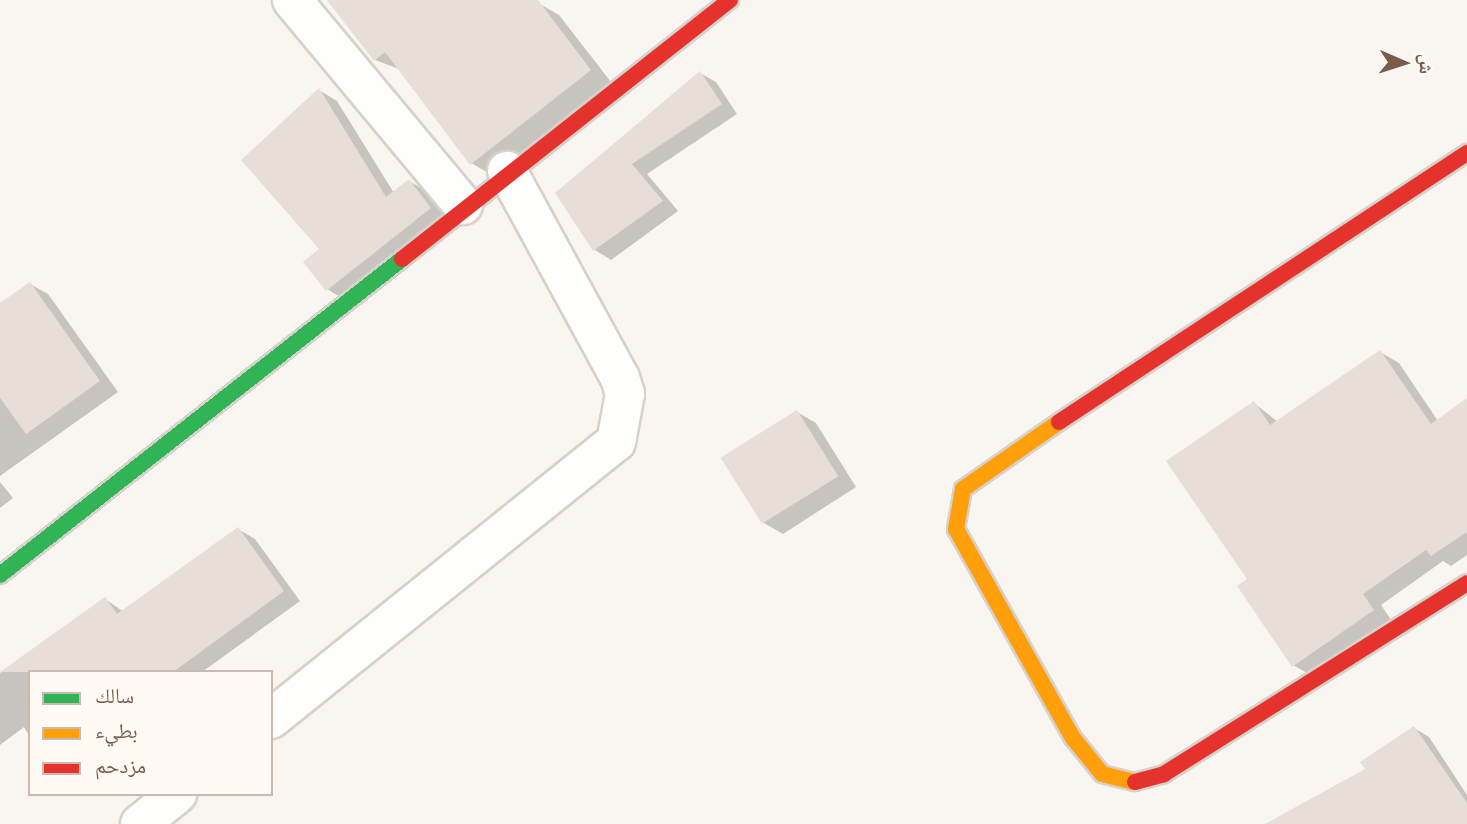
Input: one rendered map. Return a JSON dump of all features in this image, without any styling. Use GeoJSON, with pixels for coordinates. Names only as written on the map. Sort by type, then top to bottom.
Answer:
{"type":"FeatureCollection","features":[{"type":"Feature","properties":{"kind":"street"},"geometry":{"type":"LineString","coordinates":[[292,0],[463,205]]}},
{"type":"Feature","properties":{"kind":"street"},"geometry":{"type":"LineString","coordinates":[[0,575],[463,205],[730,0]]}},
{"type":"Feature","properties":{"kind":"street"},"geometry":{"type":"LineString","coordinates":[[1467,153],[980,474],[963,489],[956,529],[1073,738],[1102,774],[1129,784],[1164,774],[1467,583]]}},
{"type":"Feature","properties":{"kind":"street"},"geometry":{"type":"LineString","coordinates":[[273,717],[616,442],[625,394],[620,378],[507,172]]}},
{"type":"Feature","properties":{"kind":"street"},"geometry":{"type":"LineString","coordinates":[[140,824],[175,796]]}},
{"type":"Feature","properties":{"kind":"building"},"geometry":{"type":"Polygon","coordinates":[[[327,0],[538,0],[591,70],[470,165],[385,52],[374,61],[327,0]]]}},
{"type":"Feature","properties":{"kind":"building"},"geometry":{"type":"Polygon","coordinates":[[[700,71],[722,104],[632,164],[663,201],[593,251],[555,193],[700,71]]]}},
{"type":"Feature","properties":{"kind":"building"},"geometry":{"type":"Polygon","coordinates":[[[319,88],[386,197],[409,179],[431,208],[326,291],[303,262],[319,249],[241,160],[319,88]]]}},
{"type":"Feature","properties":{"kind":"building"},"geometry":{"type":"Polygon","coordinates":[[[30,282],[100,381],[26,434],[0,398],[0,303],[30,282]]]}},
{"type":"Feature","properties":{"kind":"building"},"geometry":{"type":"Polygon","coordinates":[[[1380,350],[1431,424],[1467,398],[1467,532],[1431,556],[1426,550],[1363,594],[1374,610],[1292,667],[1237,586],[1247,579],[1166,461],[1254,401],[1270,425],[1380,350]]]}},
{"type":"Feature","properties":{"kind":"building"},"geometry":{"type":"Polygon","coordinates":[[[797,410],[838,476],[762,524],[721,458],[797,410]]]}},
{"type":"Feature","properties":{"kind":"building"},"geometry":{"type":"Polygon","coordinates":[[[238,527],[284,591],[176,670],[0,672],[105,597],[117,614],[238,527]]]}},
{"type":"Feature","properties":{"kind":"building"},"geometry":{"type":"Polygon","coordinates":[[[1414,726],[1467,803],[1467,824],[1265,824],[1365,769],[1360,762],[1414,726]]]}},
{"type":"Feature","properties":{"kind":"traffic: fast"},"geometry":{"type":"LineString","coordinates":[[0,575],[402,259]]}},
{"type":"Feature","properties":{"kind":"traffic: slow"},"geometry":{"type":"LineString","coordinates":[[1059,422],[963,489],[956,529],[1073,738],[1102,774],[1135,782]]}},
{"type":"Feature","properties":{"kind":"traffic: jam"},"geometry":{"type":"LineString","coordinates":[[402,259],[730,0]]}},
{"type":"Feature","properties":{"kind":"traffic: jam"},"geometry":{"type":"LineString","coordinates":[[1059,422],[1467,153]]}},
{"type":"Feature","properties":{"kind":"traffic: jam"},"geometry":{"type":"LineString","coordinates":[[1135,782],[1164,774],[1467,583]]}}]}
